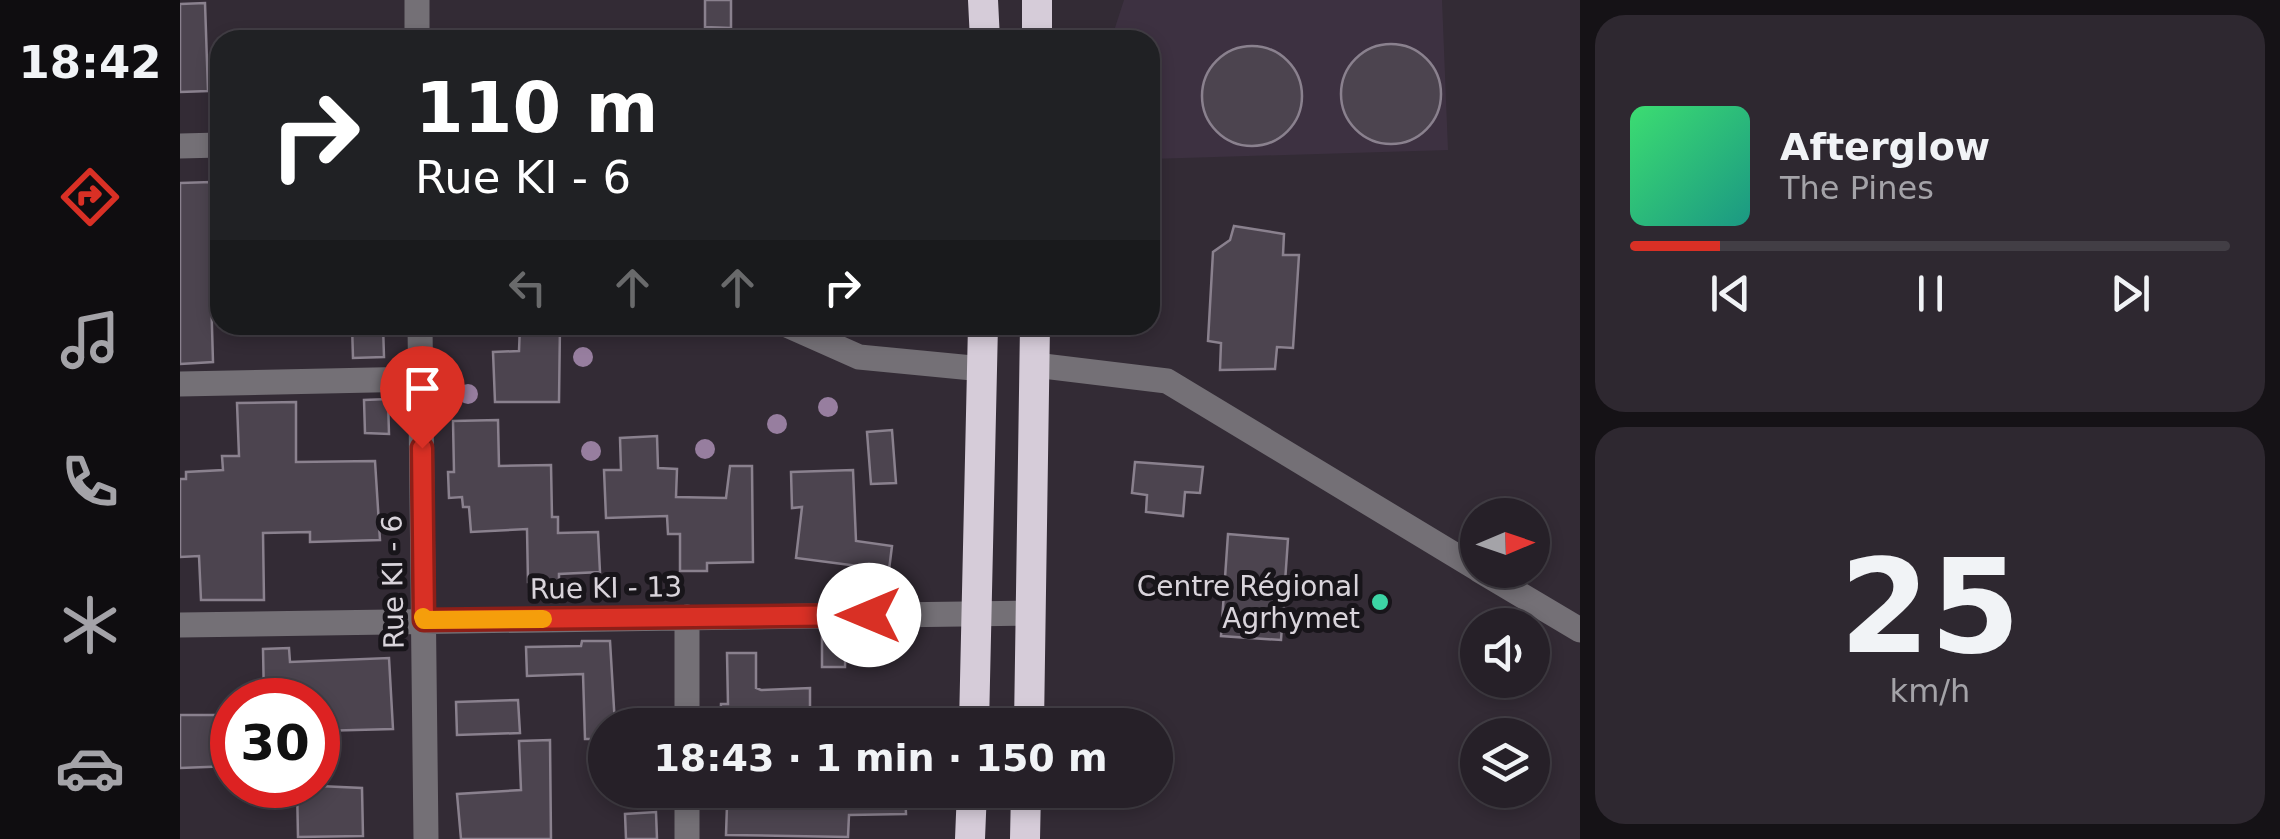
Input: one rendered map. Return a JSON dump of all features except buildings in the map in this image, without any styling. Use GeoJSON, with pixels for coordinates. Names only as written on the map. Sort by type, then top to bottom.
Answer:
{"type":"FeatureCollection","features":[{"type":"Feature","properties":{"kind":"highway"},"geometry":{"type":"LineString","coordinates":[[982,0],[984,30]]}},
{"type":"Feature","properties":{"kind":"highway"},"geometry":{"type":"LineString","coordinates":[[1037,0],[1037,30]]}},
{"type":"Feature","properties":{"kind":"highway"},"geometry":{"type":"LineString","coordinates":[[975,708],[983,335]]}},
{"type":"Feature","properties":{"kind":"highway"},"geometry":{"type":"LineString","coordinates":[[1029,708],[1035,335]]}},
{"type":"Feature","properties":{"kind":"highway"},"geometry":{"type":"LineString","coordinates":[[970,839],[971,808]]}},
{"type":"Feature","properties":{"kind":"highway"},"geometry":{"type":"LineString","coordinates":[[1024,839],[1025,808]]}},
{"type":"Feature","properties":{"kind":"street"},"geometry":{"type":"LineString","coordinates":[[416,0],[417,30]]}},
{"type":"Feature","properties":{"kind":"street"},"geometry":{"type":"LineString","coordinates":[[180,146],[210,144]]}},
{"type":"Feature","properties":{"kind":"street","name":"Rue KI - 6"},"geometry":{"type":"LineString","coordinates":[[420,335],[426,839]]}},
{"type":"Feature","properties":{"kind":"street"},"geometry":{"type":"LineString","coordinates":[[809,335],[858,357],[982,369]]}},
{"type":"Feature","properties":{"kind":"street"},"geometry":{"type":"LineString","coordinates":[[1035,365],[1167,381],[1460,559]]}},
{"type":"Feature","properties":{"kind":"street"},"geometry":{"type":"LineString","coordinates":[[180,384],[421,379]]}},
{"type":"Feature","properties":{"kind":"street"},"geometry":{"type":"LineString","coordinates":[[1509,588],[1580,630]]}},
{"type":"Feature","properties":{"kind":"street","name":"Rue KI - 13"},"geometry":{"type":"LineString","coordinates":[[180,624],[1032,613]]}},
{"type":"Feature","properties":{"kind":"street"},"geometry":{"type":"LineString","coordinates":[[687,708],[688,617]]}},
{"type":"Feature","properties":{"kind":"street"},"geometry":{"type":"LineString","coordinates":[[686,839],[687,808]]}},
{"type":"Feature","properties":{"kind":"shaded area"},"geometry":{"type":"Polygon","coordinates":[[[1124,0],[1442,0],[1448,150],[1160,159],[1160,30],[1114,30],[1124,0]]]}},
{"type":"Feature","properties":{"kind":"slow traffic"},"geometry":{"type":"LineString","coordinates":[[423,617],[543,619]]}},
{"type":"Feature","properties":{"kind":"place","name":"Centre Régional Agrhymet"},"geometry":{"type":"Point","coordinates":[1380,602]}},
{"type":"Feature","properties":{"kind":"route"},"geometry":{"type":"LineString","coordinates":[[422,448],[424,620],[869,615]]}}]}
